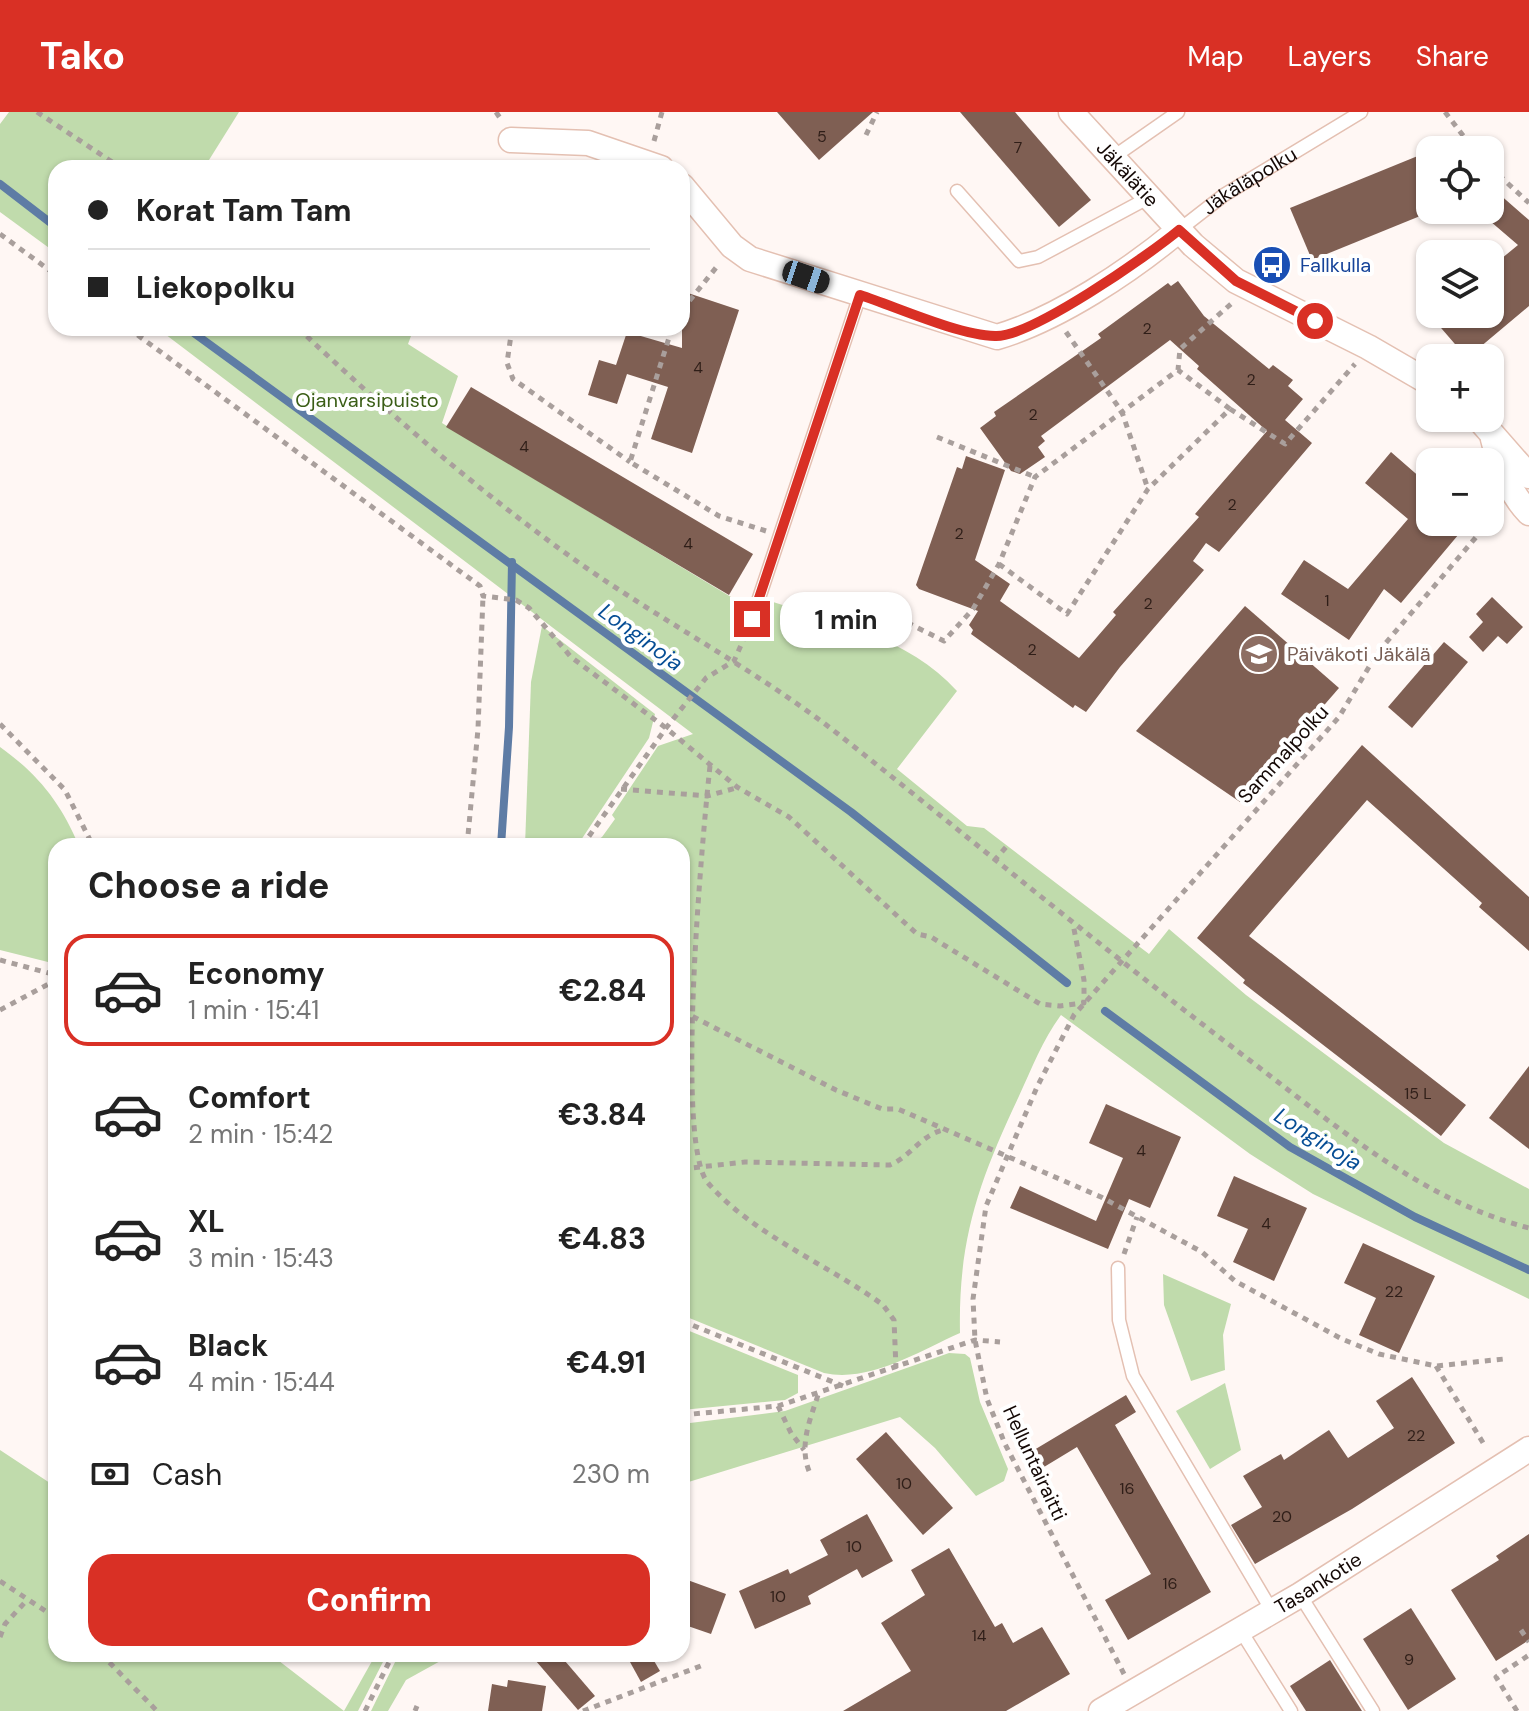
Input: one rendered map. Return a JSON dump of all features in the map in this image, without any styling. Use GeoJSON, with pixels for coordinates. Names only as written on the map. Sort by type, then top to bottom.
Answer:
{"type":"FeatureCollection","features":[{"type":"Feature","properties":{"kind":"street","name":"Jäkälätie"},"geometry":{"type":"LineString","coordinates":[[1071,112],[1179,230],[1236,281],[1368,347],[1416,375]]}},
{"type":"Feature","properties":{"kind":"street"},"geometry":{"type":"LineString","coordinates":[[511,140],[588,143],[641,160]]}},
{"type":"Feature","properties":{"kind":"street","name":"Jäkäläpolku"},"geometry":{"type":"LineString","coordinates":[[690,196],[732,246],[750,259],[997,337],[1026,328],[1053,313],[1179,230]]}},
{"type":"Feature","properties":{"kind":"street"},"geometry":{"type":"LineString","coordinates":[[1488,432],[1517,459],[1529,476]]}},
{"type":"Feature","properties":{"kind":"street"},"geometry":{"type":"LineString","coordinates":[[1493,439],[1501,469],[1518,502],[1529,513]]}},
{"type":"Feature","properties":{"kind":"street","name":"Tasankotie"},"geometry":{"type":"LineString","coordinates":[[1101,1711],[1300,1595],[1529,1449]]}},
{"type":"Feature","properties":{"kind":"lane"},"geometry":{"type":"LineString","coordinates":[[1112,158],[1178,112]]}},
{"type":"Feature","properties":{"kind":"lane","name":"Jäkäläpolku"},"geometry":{"type":"LineString","coordinates":[[1179,230],[1224,195],[1361,112]]}},
{"type":"Feature","properties":{"kind":"lane"},"geometry":{"type":"LineString","coordinates":[[957,191],[1019,261],[1038,257],[1148,198]]}},
{"type":"Feature","properties":{"kind":"lane"},"geometry":{"type":"LineString","coordinates":[[752,619],[860,295]]}},
{"type":"Feature","properties":{"kind":"lane"},"geometry":{"type":"LineString","coordinates":[[1118,1268],[1119,1320],[1133,1376],[1272,1611]]}},
{"type":"Feature","properties":{"kind":"lane"},"geometry":{"type":"LineString","coordinates":[[1300,1595],[1373,1711]]}},
{"type":"Feature","properties":{"kind":"lane"},"geometry":{"type":"LineString","coordinates":[[1241,1631],[1291,1711]]}},
{"type":"Feature","properties":{"kind":"path"},"geometry":{"type":"LineString","coordinates":[[37,112],[109,160]]}},
{"type":"Feature","properties":{"kind":"path"},"geometry":{"type":"LineString","coordinates":[[657,160],[662,112]]}},
{"type":"Feature","properties":{"kind":"path"},"geometry":{"type":"LineString","coordinates":[[866,135],[877,112]]}},
{"type":"Feature","properties":{"kind":"path"},"geometry":{"type":"LineString","coordinates":[[1445,112],[1463,136]]}},
{"type":"Feature","properties":{"kind":"path"},"geometry":{"type":"LineString","coordinates":[[1504,180],[1529,203]]}},
{"type":"Feature","properties":{"kind":"path"},"geometry":{"type":"LineString","coordinates":[[0,234],[48,269]]}},
{"type":"Feature","properties":{"kind":"path"},"geometry":{"type":"LineString","coordinates":[[690,300],[732,246]]}},
{"type":"Feature","properties":{"kind":"path"},"geometry":{"type":"LineString","coordinates":[[879,601],[894,616],[944,641],[973,609],[999,564],[1035,477],[1178,370],[1180,349],[1234,301]]}},
{"type":"Feature","properties":{"kind":"path"},"geometry":{"type":"LineString","coordinates":[[1053,313],[1122,412],[1148,489]]}},
{"type":"Feature","properties":{"kind":"path"},"geometry":{"type":"LineString","coordinates":[[139,336],[480,586],[483,596],[478,729],[468,838]]}},
{"type":"Feature","properties":{"kind":"path"},"geometry":{"type":"LineString","coordinates":[[307,336],[441,460],[577,561],[734,661],[834,731],[1118,961],[1366,1148],[1439,1194],[1529,1228]]}},
{"type":"Feature","properties":{"kind":"path"},"geometry":{"type":"LineString","coordinates":[[511,336],[507,363],[513,379],[630,462],[719,516],[778,535]]}},
{"type":"Feature","properties":{"kind":"path"},"geometry":{"type":"LineString","coordinates":[[630,462],[669,336]]}},
{"type":"Feature","properties":{"kind":"path"},"geometry":{"type":"LineString","coordinates":[[1178,370],[1230,409],[1285,444],[1368,347]]}},
{"type":"Feature","properties":{"kind":"path"},"geometry":{"type":"LineString","coordinates":[[999,564],[1067,614],[1148,489],[1230,409]]}},
{"type":"Feature","properties":{"kind":"path"},"geometry":{"type":"LineString","coordinates":[[937,437],[1035,477]]}},
{"type":"Feature","properties":{"kind":"path","name":"Sammalpolku"},"geometry":{"type":"LineString","coordinates":[[1118,961],[1339,717],[1378,652],[1477,536]]}},
{"type":"Feature","properties":{"kind":"path"},"geometry":{"type":"LineString","coordinates":[[483,596],[516,600],[529,608],[571,657],[666,728],[737,787],[789,817],[917,934],[949,947],[1040,1004],[1060,1006],[1084,1003],[1084,980],[1073,924]]}},
{"type":"Feature","properties":{"kind":"path"},"geometry":{"type":"LineString","coordinates":[[587,838],[706,678],[734,661],[752,619]]}},
{"type":"Feature","properties":{"kind":"path"},"geometry":{"type":"LineString","coordinates":[[0,724],[65,790],[89,838]]}},
{"type":"Feature","properties":{"kind":"path"},"geometry":{"type":"LineString","coordinates":[[710,765],[701,839],[692,1016],[694,1123],[701,1166],[706,1181],[785,1245],[883,1305],[894,1320],[896,1368]]}},
{"type":"Feature","properties":{"kind":"path"},"geometry":{"type":"LineString","coordinates":[[621,789],[707,796],[737,787]]}},
{"type":"Feature","properties":{"kind":"path"},"geometry":{"type":"LineString","coordinates":[[994,861],[1007,846]]}},
{"type":"Feature","properties":{"kind":"path"},"geometry":{"type":"LineString","coordinates":[[0,960],[48,975]]}},
{"type":"Feature","properties":{"kind":"path","name":"Helluntairaitti"},"geometry":{"type":"LineString","coordinates":[[1118,961],[1084,1003],[1053,1053],[1007,1154],[986,1206],[973,1299],[975,1340],[987,1399],[1005,1444],[1118,1664]]}},
{"type":"Feature","properties":{"kind":"path"},"geometry":{"type":"LineString","coordinates":[[0,1010],[48,983]]}},
{"type":"Feature","properties":{"kind":"path"},"geometry":{"type":"LineString","coordinates":[[692,1016],[836,1090],[882,1109],[898,1109],[1007,1154],[1137,1217],[1202,1252],[1235,1281],[1342,1339],[1379,1354],[1436,1366],[1504,1359]]}},
{"type":"Feature","properties":{"kind":"path"},"geometry":{"type":"LineString","coordinates":[[690,1168],[826,1161],[890,1165],[903,1160],[930,1133],[944,1130]]}},
{"type":"Feature","properties":{"kind":"path"},"geometry":{"type":"LineString","coordinates":[[1118,1268],[1137,1217]]}},
{"type":"Feature","properties":{"kind":"path"},"geometry":{"type":"LineString","coordinates":[[690,1324],[843,1387]]}},
{"type":"Feature","properties":{"kind":"path"},"geometry":{"type":"LineString","coordinates":[[690,1414],[778,1406],[843,1387],[975,1340],[1000,1342]]}},
{"type":"Feature","properties":{"kind":"path"},"geometry":{"type":"LineString","coordinates":[[1436,1366],[1485,1446]]}},
{"type":"Feature","properties":{"kind":"path"},"geometry":{"type":"LineString","coordinates":[[809,1471],[805,1435],[818,1394]]}},
{"type":"Feature","properties":{"kind":"path"},"geometry":{"type":"LineString","coordinates":[[778,1406],[791,1433],[805,1451]]}},
{"type":"Feature","properties":{"kind":"path"},"geometry":{"type":"LineString","coordinates":[[0,1581],[48,1613]]}},
{"type":"Feature","properties":{"kind":"path"},"geometry":{"type":"LineString","coordinates":[[0,1637],[5,1624],[28,1599]]}},
{"type":"Feature","properties":{"kind":"path"},"geometry":{"type":"LineString","coordinates":[[1521,1630],[1529,1642]]}},
{"type":"Feature","properties":{"kind":"path"},"geometry":{"type":"LineString","coordinates":[[1517,1711],[1496,1677],[1529,1655]]}},
{"type":"Feature","properties":{"kind":"path"},"geometry":{"type":"LineString","coordinates":[[109,1662],[157,1711]]}},
{"type":"Feature","properties":{"kind":"path"},"geometry":{"type":"LineString","coordinates":[[365,1711],[389,1662]]}},
{"type":"Feature","properties":{"kind":"path"},"geometry":{"type":"LineString","coordinates":[[583,1711],[706,1664]]}},
{"type":"Feature","properties":{"kind":"green space"},"geometry":{"type":"Polygon","coordinates":[[[9,112],[239,112],[209,160],[48,160],[48,247],[0,212],[0,124],[9,112]]]}},
{"type":"Feature","properties":{"kind":"green space","name":"Ojanvarsipuisto"},"geometry":{"type":"Polygon","coordinates":[[[168,336],[411,336],[408,344],[458,376],[442,423],[746,606],[766,612],[770,601],[870,634],[917,657],[957,691],[897,769],[967,826],[984,828],[1149,954],[1169,929],[1246,995],[1444,1143],[1529,1189],[1529,1299],[1313,1194],[1250,1154],[1061,1015],[1033,1064],[982,1184],[967,1239],[960,1299],[960,1333],[894,1364],[859,1374],[841,1375],[824,1373],[690,1318],[690,838],[600,838],[615,819],[612,815],[658,746],[693,734],[168,336]]]}},
{"type":"Feature","properties":{"kind":"green space"},"geometry":{"type":"Polygon","coordinates":[[[542,626],[655,714],[649,738],[582,838],[525,838],[531,682],[542,626]]]}},
{"type":"Feature","properties":{"kind":"green space"},"geometry":{"type":"Polygon","coordinates":[[[0,747],[47,790],[75,838],[48,838],[48,962],[0,950],[0,747]]]}},
{"type":"Feature","properties":{"kind":"green space"},"geometry":{"type":"Polygon","coordinates":[[[1163,1274],[1231,1304],[1223,1335],[1225,1370],[1191,1381],[1164,1305],[1163,1274]]]}},
{"type":"Feature","properties":{"kind":"green space"},"geometry":{"type":"Polygon","coordinates":[[[690,1331],[798,1375],[798,1393],[785,1400],[690,1409],[690,1331]]]}},
{"type":"Feature","properties":{"kind":"green space"},"geometry":{"type":"Polygon","coordinates":[[[949,1353],[965,1354],[970,1358],[980,1402],[1008,1469],[1004,1481],[976,1496],[935,1448],[900,1417],[690,1482],[690,1423],[785,1411],[949,1353]]]}},
{"type":"Feature","properties":{"kind":"green space"},"geometry":{"type":"Polygon","coordinates":[[[1225,1383],[1241,1450],[1210,1469],[1176,1411],[1225,1383]]]}},
{"type":"Feature","properties":{"kind":"green space"},"geometry":{"type":"Polygon","coordinates":[[[0,1450],[48,1482],[48,1662],[280,1662],[344,1711],[0,1711],[0,1450]]]}},
{"type":"Feature","properties":{"kind":"green space"},"geometry":{"type":"Polygon","coordinates":[[[372,1662],[383,1662],[358,1711],[344,1711],[372,1662]]]}},
{"type":"Feature","properties":{"kind":"green space"},"geometry":{"type":"Polygon","coordinates":[[[395,1662],[439,1662],[406,1680],[388,1711],[371,1711],[395,1662]]]}},
{"type":"Feature","properties":{"kind":"building"},"geometry":{"type":"Polygon","coordinates":[[[777,112],[873,112],[819,160],[777,112]]]}},
{"type":"Feature","properties":{"kind":"building"},"geometry":{"type":"Polygon","coordinates":[[[960,112],[1015,112],[1091,200],[1059,227],[960,112]]]}},
{"type":"Feature","properties":{"kind":"building"},"geometry":{"type":"Polygon","coordinates":[[[1416,157],[1416,218],[1312,260],[1290,208],[1416,157]]]}},
{"type":"Feature","properties":{"kind":"building"},"geometry":{"type":"Polygon","coordinates":[[[1504,198],[1529,220],[1529,306],[1504,327],[1504,256],[1518,245],[1494,224],[1504,224],[1504,198]]]}},
{"type":"Feature","properties":{"kind":"building"},"geometry":{"type":"Polygon","coordinates":[[[1178,281],[1204,316],[1269,369],[1273,365],[1293,380],[1288,386],[1303,399],[1285,420],[1312,443],[1219,552],[1206,543],[1193,561],[1204,570],[1120,667],[1086,712],[1075,705],[1073,708],[971,634],[973,630],[969,625],[978,611],[919,589],[916,585],[957,467],[962,469],[966,456],[1005,470],[975,560],[1010,584],[1000,601],[1079,658],[1116,615],[1113,612],[1199,517],[1195,514],[1267,431],[1197,369],[1199,366],[1170,340],[1041,436],[1045,441],[1038,447],[1045,457],[1020,474],[1011,471],[980,428],[996,416],[994,412],[1101,338],[1098,334],[1168,283],[1171,286],[1178,281]]]}},
{"type":"Feature","properties":{"kind":"building"},"geometry":{"type":"Polygon","coordinates":[[[690,294],[739,310],[692,453],[651,439],[668,387],[627,374],[617,404],[588,395],[599,360],[616,365],[626,336],[641,336],[682,348],[682,336],[690,336],[690,294]]]}},
{"type":"Feature","properties":{"kind":"building"},"geometry":{"type":"Polygon","coordinates":[[[1441,328],[1503,328],[1484,344],[1455,344],[1441,328]]]}},
{"type":"Feature","properties":{"kind":"building"},"geometry":{"type":"Polygon","coordinates":[[[471,387],[753,554],[729,595],[446,427],[471,387]]]}},
{"type":"Feature","properties":{"kind":"building"},"geometry":{"type":"Polygon","coordinates":[[[1391,452],[1416,474],[1416,536],[1457,536],[1401,603],[1384,589],[1349,640],[1281,594],[1304,560],[1348,589],[1408,519],[1365,483],[1391,452]]]}},
{"type":"Feature","properties":{"kind":"building"},"geometry":{"type":"Polygon","coordinates":[[[1492,597],[1523,627],[1507,644],[1498,636],[1483,652],[1469,637],[1483,622],[1476,614],[1492,597]]]}},
{"type":"Feature","properties":{"kind":"building"},"geometry":{"type":"Polygon","coordinates":[[[1245,606],[1339,688],[1240,802],[1136,731],[1245,606]]]}},
{"type":"Feature","properties":{"kind":"building"},"geometry":{"type":"Polygon","coordinates":[[[1444,642],[1468,662],[1412,728],[1388,707],[1444,642]]]}},
{"type":"Feature","properties":{"kind":"building"},"geometry":{"type":"Polygon","coordinates":[[[1362,745],[1529,897],[1529,951],[1479,907],[1482,903],[1367,800],[1249,936],[1466,1105],[1441,1136],[1243,983],[1245,980],[1197,938],[1362,745]]]}},
{"type":"Feature","properties":{"kind":"building"},"geometry":{"type":"Polygon","coordinates":[[[1529,1066],[1529,1149],[1489,1118],[1529,1066]]]}},
{"type":"Feature","properties":{"kind":"building"},"geometry":{"type":"Polygon","coordinates":[[[1106,1104],[1181,1137],[1150,1208],[1129,1199],[1108,1249],[1010,1208],[1020,1186],[1096,1221],[1123,1158],[1089,1143],[1106,1104]]]}},
{"type":"Feature","properties":{"kind":"building"},"geometry":{"type":"Polygon","coordinates":[[[1234,1176],[1307,1208],[1274,1281],[1233,1262],[1248,1229],[1217,1216],[1234,1176]]]}},
{"type":"Feature","properties":{"kind":"building"},"geometry":{"type":"Polygon","coordinates":[[[1363,1243],[1435,1276],[1399,1353],[1359,1335],[1376,1298],[1344,1283],[1363,1243]]]}},
{"type":"Feature","properties":{"kind":"building"},"geometry":{"type":"Polygon","coordinates":[[[1412,1377],[1455,1443],[1352,1509],[1255,1564],[1231,1525],[1262,1507],[1243,1476],[1281,1454],[1284,1460],[1329,1430],[1348,1458],[1394,1428],[1376,1401],[1412,1377]]]}},
{"type":"Feature","properties":{"kind":"building"},"geometry":{"type":"Polygon","coordinates":[[[1126,1395],[1136,1412],[1115,1425],[1211,1592],[1128,1640],[1105,1600],[1151,1574],[1077,1447],[1044,1467],[1034,1450],[1126,1395]]]}},
{"type":"Feature","properties":{"kind":"building"},"geometry":{"type":"Polygon","coordinates":[[[886,1432],[953,1508],[923,1535],[856,1459],[886,1432]]]}},
{"type":"Feature","properties":{"kind":"building"},"geometry":{"type":"Polygon","coordinates":[[[867,1514],[893,1561],[862,1578],[857,1569],[808,1596],[811,1604],[755,1629],[739,1591],[788,1569],[790,1574],[828,1555],[820,1540],[867,1514]]]}},
{"type":"Feature","properties":{"kind":"building"},"geometry":{"type":"Polygon","coordinates":[[[1529,1534],[1529,1640],[1496,1661],[1451,1590],[1499,1560],[1496,1556],[1529,1534]]]}},
{"type":"Feature","properties":{"kind":"building"},"geometry":{"type":"Polygon","coordinates":[[[949,1548],[995,1627],[1002,1623],[1013,1643],[1042,1627],[1070,1674],[1006,1711],[843,1711],[911,1671],[881,1623],[925,1595],[911,1570],[949,1548]]]}},
{"type":"Feature","properties":{"kind":"building"},"geometry":{"type":"Polygon","coordinates":[[[690,1581],[726,1594],[711,1634],[690,1627],[690,1581]]]}},
{"type":"Feature","properties":{"kind":"building"},"geometry":{"type":"Polygon","coordinates":[[[1411,1608],[1456,1679],[1408,1710],[1363,1639],[1411,1608]]]}},
{"type":"Feature","properties":{"kind":"building"},"geometry":{"type":"Polygon","coordinates":[[[1330,1660],[1362,1711],[1306,1711],[1290,1686],[1330,1660]]]}},
{"type":"Feature","properties":{"kind":"building"},"geometry":{"type":"Polygon","coordinates":[[[537,1662],[566,1662],[595,1696],[578,1710],[537,1662]]]}},
{"type":"Feature","properties":{"kind":"building"},"geometry":{"type":"Polygon","coordinates":[[[630,1662],[655,1662],[660,1671],[641,1682],[630,1662]]]}},
{"type":"Feature","properties":{"kind":"building"},"geometry":{"type":"Polygon","coordinates":[[[508,1680],[546,1686],[542,1711],[488,1711],[492,1684],[507,1687],[508,1680]]]}},
{"type":"Feature","properties":{"kind":"waterway","name":"Longinoja"},"geometry":{"type":"LineString","coordinates":[[0,184],[48,221]]}},
{"type":"Feature","properties":{"kind":"waterway","name":"Longinoja"},"geometry":{"type":"LineString","coordinates":[[198,336],[851,812],[1067,983]]}},
{"type":"Feature","properties":{"kind":"waterway"},"geometry":{"type":"LineString","coordinates":[[502,838],[509,727],[512,562]]}},
{"type":"Feature","properties":{"kind":"waterway","name":"Longinoja"},"geometry":{"type":"LineString","coordinates":[[1105,1011],[1290,1147],[1415,1217],[1529,1270]]}},
{"type":"Feature","properties":{"kind":"place","name":"Fallkulla"},"geometry":{"type":"Point","coordinates":[1272,265]}},
{"type":"Feature","properties":{"kind":"place","name":"Päiväkoti Jäkälä"},"geometry":{"type":"Point","coordinates":[1259,654]}},
{"type":"Feature","properties":{"kind":"route"},"geometry":{"type":"LineString","coordinates":[[752,619],[860,295],[972,332],[997,337],[1026,328],[1053,313],[1179,230],[1236,281],[1315,321]]}}]}
